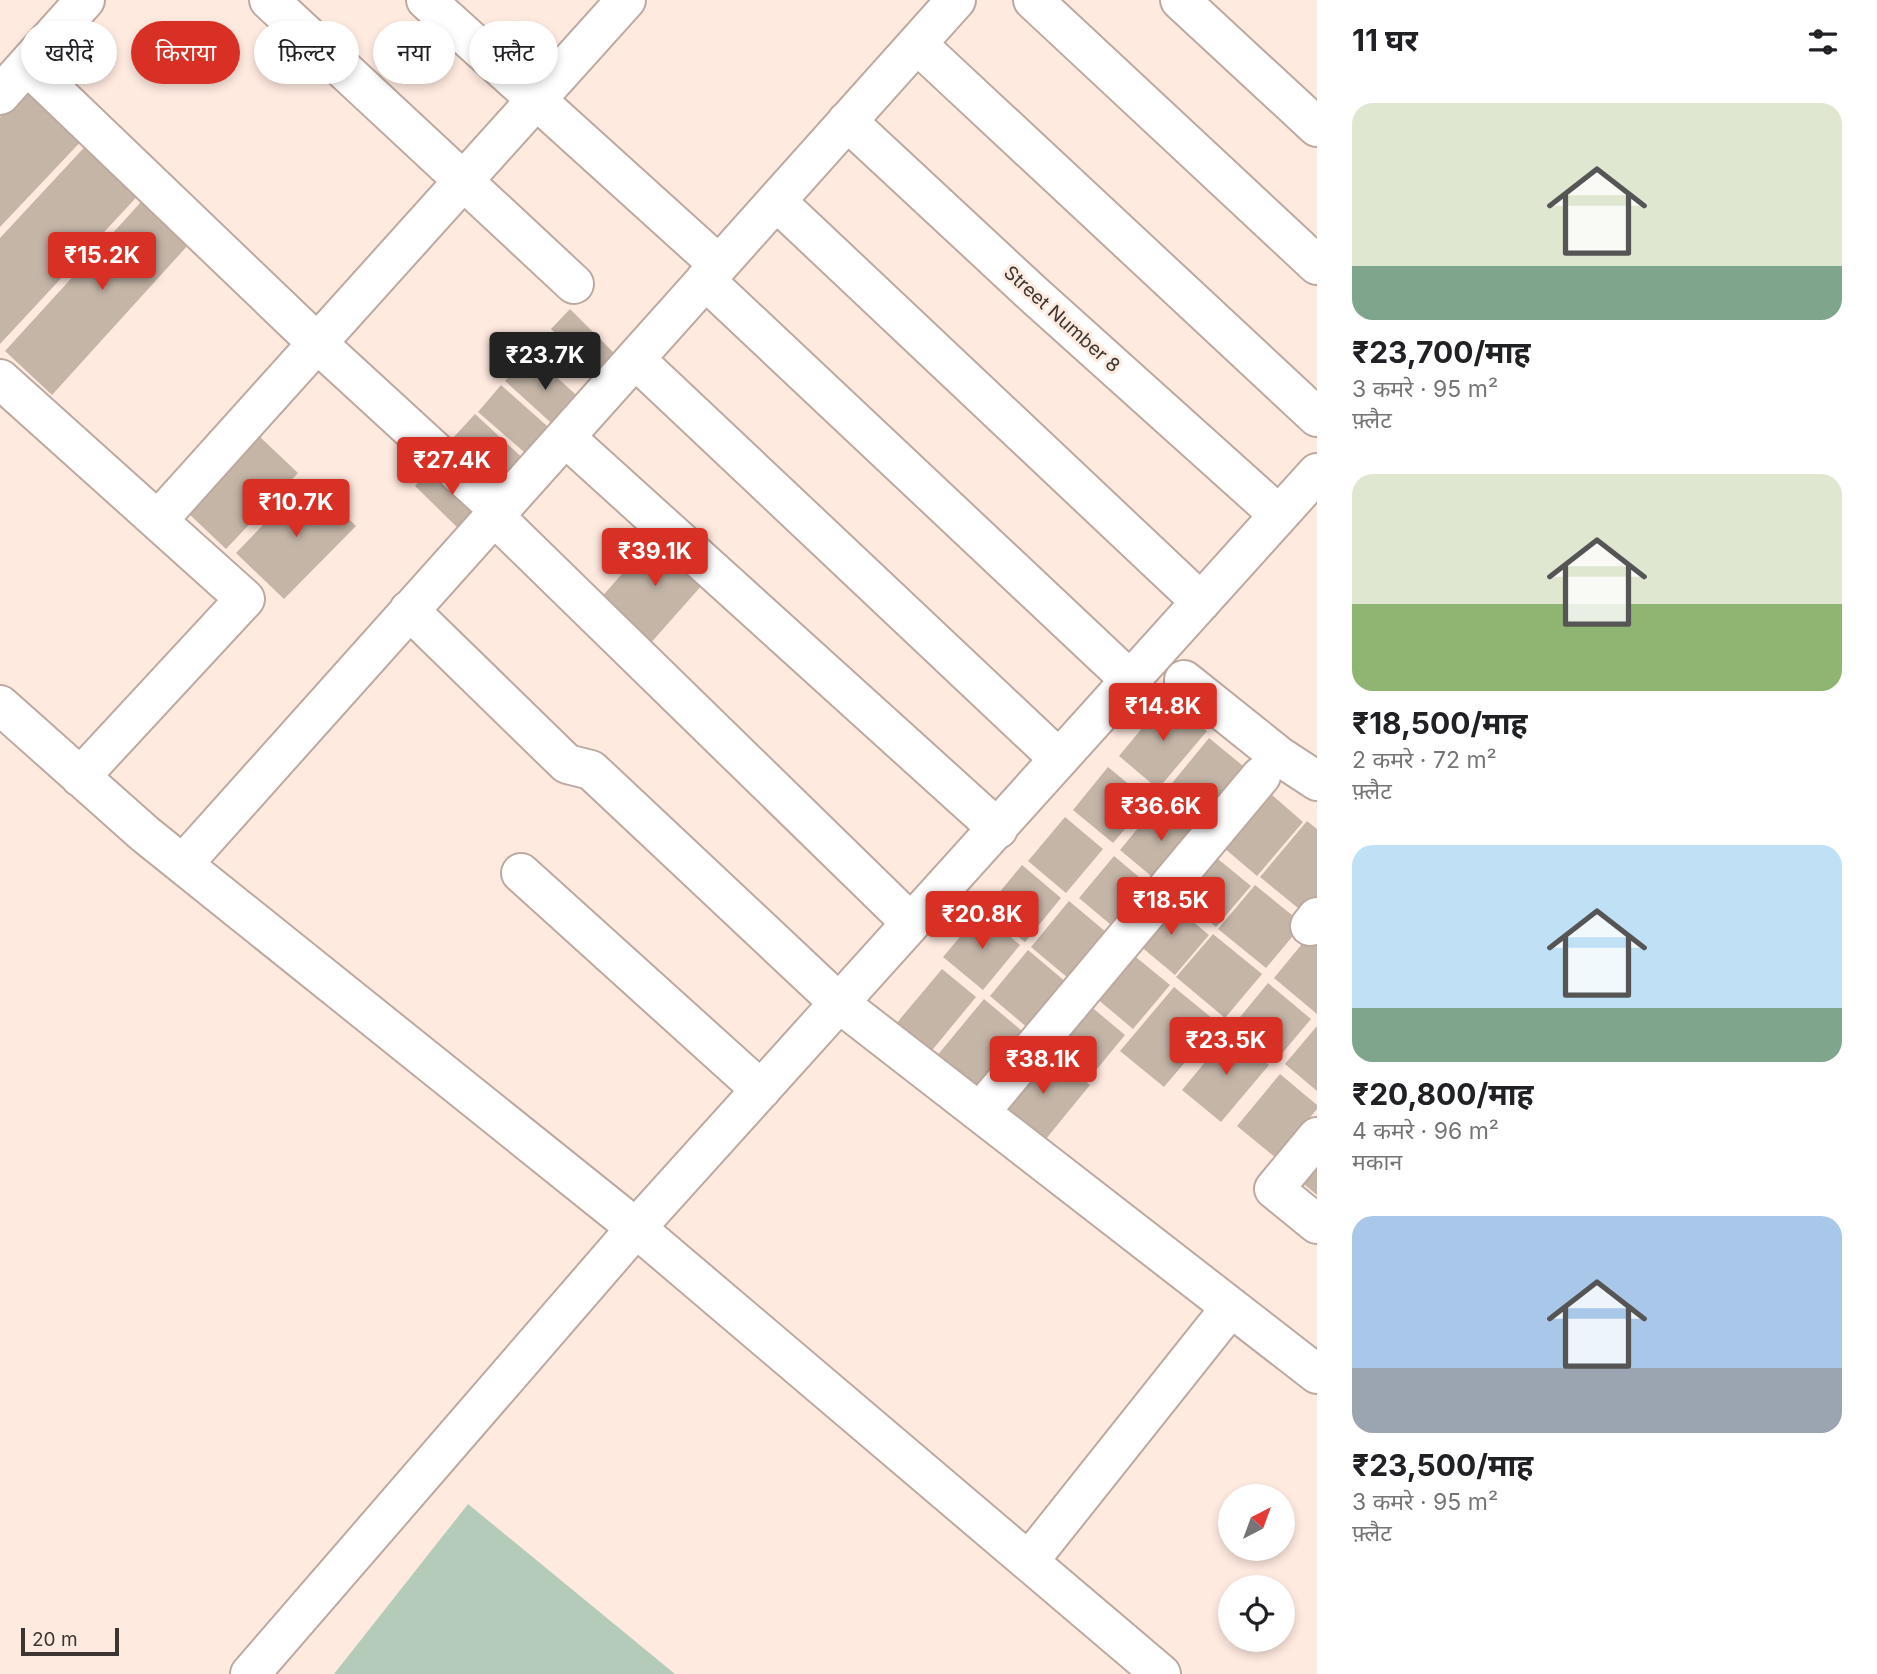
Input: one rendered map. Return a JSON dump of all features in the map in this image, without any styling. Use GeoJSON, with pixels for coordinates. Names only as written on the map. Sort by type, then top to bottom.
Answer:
{"type":"FeatureCollection","features":[{"type":"Feature","properties":{"kind":"street"},"geometry":{"type":"LineString","coordinates":[[66,21],[85,0]]}},
{"type":"Feature","properties":{"kind":"street"},"geometry":{"type":"LineString","coordinates":[[270,0],[574,284]]}},
{"type":"Feature","properties":{"kind":"street"},"geometry":{"type":"LineString","coordinates":[[426,0],[536,101],[1130,680]]}},
{"type":"Feature","properties":{"kind":"street"},"geometry":{"type":"LineString","coordinates":[[159,519],[626,0]]}},
{"type":"Feature","properties":{"kind":"street"},"geometry":{"type":"LineString","coordinates":[[183,864],[956,0]]}},
{"type":"Feature","properties":{"kind":"street"},"geometry":{"type":"LineString","coordinates":[[1033,0],[1317,265]]}},
{"type":"Feature","properties":{"kind":"street"},"geometry":{"type":"LineString","coordinates":[[1180,0],[1317,127]]}},
{"type":"Feature","properties":{"kind":"street"},"geometry":{"type":"LineString","coordinates":[[917,44],[1317,417]]}},
{"type":"Feature","properties":{"kind":"street"},"geometry":{"type":"LineString","coordinates":[[0,95],[21,72]]}},
{"type":"Feature","properties":{"kind":"street"},"geometry":{"type":"LineString","coordinates":[[47,84],[497,513],[911,923]]}},
{"type":"Feature","properties":{"kind":"street","name":"Street Number 8"},"geometry":{"type":"LineString","coordinates":[[847,121],[1032,293],[1279,515]]}},
{"type":"Feature","properties":{"kind":"street"},"geometry":{"type":"LineString","coordinates":[[776,201],[1201,602]]}},
{"type":"Feature","properties":{"kind":"street"},"geometry":{"type":"LineString","coordinates":[[635,359],[1059,759]]}},
{"type":"Feature","properties":{"kind":"street"},"geometry":{"type":"LineString","coordinates":[[0,379],[245,599],[80,777]]}},
{"type":"Feature","properties":{"kind":"street"},"geometry":{"type":"LineString","coordinates":[[565,437],[999,829]]}},
{"type":"Feature","properties":{"kind":"street"},"geometry":{"type":"LineString","coordinates":[[250,1674],[636,1228],[999,829],[1317,473]]}},
{"type":"Feature","properties":{"kind":"street"},"geometry":{"type":"LineString","coordinates":[[409,610],[567,764],[591,771],[839,1003],[1317,1374]]}},
{"type":"Feature","properties":{"kind":"street"},"geometry":{"type":"LineString","coordinates":[[1184,680],[1279,756],[1317,781]]}},
{"type":"Feature","properties":{"kind":"street"},"geometry":{"type":"LineString","coordinates":[[0,705],[183,864],[636,1228],[1161,1674]]}},
{"type":"Feature","properties":{"kind":"street"},"geometry":{"type":"LineString","coordinates":[[979,1112],[1261,776]]}},
{"type":"Feature","properties":{"kind":"street"},"geometry":{"type":"LineString","coordinates":[[521,873],[761,1090]]}},
{"type":"Feature","properties":{"kind":"street"},"geometry":{"type":"LineString","coordinates":[[1317,1137],[1274,1189],[1317,1224]]}},
{"type":"Feature","properties":{"kind":"street"},"geometry":{"type":"LineString","coordinates":[[1029,1561],[1231,1307]]}},
{"type":"Feature","properties":{"kind":"green space"},"geometry":{"type":"Polygon","coordinates":[[[468,1504],[675,1674],[334,1674],[468,1504]]]}},
{"type":"Feature","properties":{"kind":"building"},"geometry":{"type":"Polygon","coordinates":[[[33,84],[87,135],[0,227],[0,117],[33,84]]]}},
{"type":"Feature","properties":{"kind":"building"},"geometry":{"type":"Polygon","coordinates":[[[93,138],[146,187],[0,344],[0,238],[93,138]]]}},
{"type":"Feature","properties":{"kind":"building"},"geometry":{"type":"Polygon","coordinates":[[[152,190],[199,233],[52,395],[5,351],[152,190]]]}},
{"type":"Feature","properties":{"kind":"building"},"geometry":{"type":"Polygon","coordinates":[[[570,309],[622,361],[603,380],[551,329],[570,309]]]}},
{"type":"Feature","properties":{"kind":"building"},"geometry":{"type":"Polygon","coordinates":[[[531,354],[584,402],[559,430],[505,381],[531,354]]]}},
{"type":"Feature","properties":{"kind":"building"},"geometry":{"type":"Polygon","coordinates":[[[501,385],[555,433],[532,459],[478,412],[501,385]]]}},
{"type":"Feature","properties":{"kind":"building"},"geometry":{"type":"Polygon","coordinates":[[[475,414],[527,462],[492,500],[440,452],[475,414]]]}},
{"type":"Feature","properties":{"kind":"building"},"geometry":{"type":"Polygon","coordinates":[[[259,436],[298,473],[226,549],[186,511],[259,436]]]}},
{"type":"Feature","properties":{"kind":"building"},"geometry":{"type":"Polygon","coordinates":[[[439,460],[489,507],[463,533],[415,486],[439,460]]]}},
{"type":"Feature","properties":{"kind":"building"},"geometry":{"type":"Polygon","coordinates":[[[307,479],[356,526],[284,599],[236,553],[307,479]]]}},
{"type":"Feature","properties":{"kind":"building"},"geometry":{"type":"Polygon","coordinates":[[[660,531],[711,575],[649,645],[598,601],[660,531]]]}},
{"type":"Feature","properties":{"kind":"building"},"geometry":{"type":"Polygon","coordinates":[[[1167,698],[1207,731],[1158,789],[1119,756],[1167,698]]]}},
{"type":"Feature","properties":{"kind":"building"},"geometry":{"type":"Polygon","coordinates":[[[1209,738],[1248,770],[1202,825],[1164,793],[1209,738]]]}},
{"type":"Feature","properties":{"kind":"building"},"geometry":{"type":"Polygon","coordinates":[[[1108,767],[1149,801],[1113,843],[1073,810],[1108,767]]]}},
{"type":"Feature","properties":{"kind":"building"},"geometry":{"type":"Polygon","coordinates":[[[1263,787],[1303,822],[1257,876],[1217,842],[1263,787]]]}},
{"type":"Feature","properties":{"kind":"building"},"geometry":{"type":"Polygon","coordinates":[[[1160,801],[1202,836],[1162,885],[1120,850],[1160,801]]]}},
{"type":"Feature","properties":{"kind":"building"},"geometry":{"type":"Polygon","coordinates":[[[1065,817],[1103,849],[1066,893],[1028,861],[1065,817]]]}},
{"type":"Feature","properties":{"kind":"building"},"geometry":{"type":"Polygon","coordinates":[[[1307,821],[1317,829],[1317,907],[1309,917],[1260,877],[1307,821]]]}},
{"type":"Feature","properties":{"kind":"building"},"geometry":{"type":"Polygon","coordinates":[[[1207,850],[1251,886],[1216,927],[1173,891],[1207,850]]]}},
{"type":"Feature","properties":{"kind":"building"},"geometry":{"type":"Polygon","coordinates":[[[1114,856],[1152,888],[1117,930],[1079,898],[1114,856]]]}},
{"type":"Feature","properties":{"kind":"building"},"geometry":{"type":"Polygon","coordinates":[[[1022,865],[1061,898],[1025,942],[985,910],[1022,865]]]}},
{"type":"Feature","properties":{"kind":"building"},"geometry":{"type":"Polygon","coordinates":[[[1255,885],[1303,924],[1266,968],[1218,929],[1255,885]]]}},
{"type":"Feature","properties":{"kind":"building"},"geometry":{"type":"Polygon","coordinates":[[[1166,899],[1209,935],[1175,975],[1133,940],[1166,899]]]}},
{"type":"Feature","properties":{"kind":"building"},"geometry":{"type":"Polygon","coordinates":[[[1069,901],[1112,937],[1074,983],[1031,947],[1069,901]]]}},
{"type":"Feature","properties":{"kind":"building"},"geometry":{"type":"Polygon","coordinates":[[[981,912],[1020,945],[983,990],[943,957],[981,912]]]}},
{"type":"Feature","properties":{"kind":"building"},"geometry":{"type":"Polygon","coordinates":[[[1311,933],[1317,939],[1317,1014],[1274,978],[1311,933]]]}},
{"type":"Feature","properties":{"kind":"building"},"geometry":{"type":"Polygon","coordinates":[[[1213,934],[1262,974],[1225,1018],[1176,977],[1213,934]]]}},
{"type":"Feature","properties":{"kind":"building"},"geometry":{"type":"Polygon","coordinates":[[[1126,949],[1170,985],[1133,1029],[1089,992],[1126,949]]]}},
{"type":"Feature","properties":{"kind":"building"},"geometry":{"type":"Polygon","coordinates":[[[1028,950],[1073,988],[1035,1034],[990,996],[1028,950]]]}},
{"type":"Feature","properties":{"kind":"building"},"geometry":{"type":"Polygon","coordinates":[[[942,969],[976,997],[929,1054],[895,1025],[942,969]]]}},
{"type":"Feature","properties":{"kind":"building"},"geometry":{"type":"Polygon","coordinates":[[[1268,983],[1311,1019],[1279,1057],[1236,1022],[1268,983]]]}},
{"type":"Feature","properties":{"kind":"building"},"geometry":{"type":"Polygon","coordinates":[[[1174,987],[1218,1023],[1164,1087],[1120,1051],[1174,987]]]}},
{"type":"Feature","properties":{"kind":"building"},"geometry":{"type":"Polygon","coordinates":[[[984,999],[1028,1036],[976,1099],[931,1063],[984,999]]]}},
{"type":"Feature","properties":{"kind":"building"},"geometry":{"type":"Polygon","coordinates":[[[1082,999],[1125,1035],[1092,1075],[1048,1039],[1082,999]]]}},
{"type":"Feature","properties":{"kind":"building"},"geometry":{"type":"Polygon","coordinates":[[[1317,1026],[1317,1091],[1285,1064],[1317,1026]]]}},
{"type":"Feature","properties":{"kind":"building"},"geometry":{"type":"Polygon","coordinates":[[[1230,1032],[1269,1065],[1221,1122],[1182,1090],[1230,1032]]]}},
{"type":"Feature","properties":{"kind":"building"},"geometry":{"type":"Polygon","coordinates":[[[1045,1048],[1090,1085],[1041,1145],[996,1107],[1045,1048]]]}},
{"type":"Feature","properties":{"kind":"building"},"geometry":{"type":"Polygon","coordinates":[[[1280,1074],[1317,1105],[1317,1109],[1276,1158],[1237,1126],[1280,1074]]]}},
{"type":"Feature","properties":{"kind":"building"},"geometry":{"type":"Polygon","coordinates":[[[1317,1145],[1317,1195],[1292,1174],[1317,1145]]]}}]}
